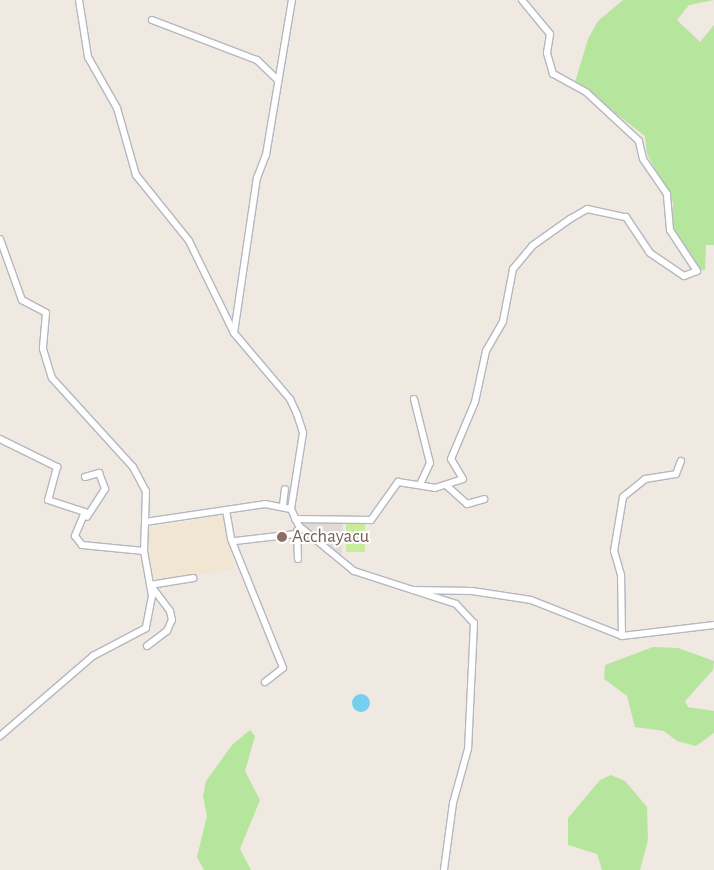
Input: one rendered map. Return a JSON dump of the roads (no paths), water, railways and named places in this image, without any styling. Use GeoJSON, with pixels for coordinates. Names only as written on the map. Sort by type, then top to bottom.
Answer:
{"type":"FeatureCollection","features":[{"type":"Feature","properties":{"kind":"street"},"geometry":{"type":"LineString","coordinates":[[79,0],[88,57],[117,108],[136,175],[189,241],[234,333],[290,399],[297,414],[303,433],[291,509],[299,526],[354,571],[456,604],[474,623],[468,750],[453,803],[444,870]]}},
{"type":"Feature","properties":{"kind":"street"},"geometry":{"type":"LineString","coordinates":[[234,333],[256,178],[266,155],[292,0]]}},
{"type":"Feature","properties":{"kind":"street"},"geometry":{"type":"LineString","coordinates":[[295,519],[371,520],[398,482],[447,486],[462,479],[451,458],[475,402],[486,351],[503,321],[513,269],[532,246],[587,209],[626,217],[650,253],[684,276],[697,271],[670,230],[668,194],[643,159],[639,141],[586,92],[553,74],[547,53],[550,34],[522,0]]}},
{"type":"Feature","properties":{"kind":"street"},"geometry":{"type":"LineString","coordinates":[[152,20],[256,60],[278,80]]}},
{"type":"Feature","properties":{"kind":"street"},"geometry":{"type":"LineString","coordinates":[[0,239],[22,300],[46,313],[44,349],[52,378],[134,467],[146,491],[144,551],[152,606],[146,628],[93,656],[0,736]]}},
{"type":"Feature","properties":{"kind":"street"},"geometry":{"type":"LineString","coordinates":[[414,400],[430,463],[420,484]]}},
{"type":"Feature","properties":{"kind":"street"},"geometry":{"type":"LineString","coordinates":[[0,439],[57,467],[48,500],[76,507],[87,517]]}},
{"type":"Feature","properties":{"kind":"street"},"geometry":{"type":"LineString","coordinates":[[622,636],[621,575],[614,551],[623,497],[645,479],[676,474],[681,462]]}},
{"type":"Feature","properties":{"kind":"street"},"geometry":{"type":"LineString","coordinates":[[85,477],[99,473],[104,484],[75,536],[82,545],[144,551]]}},
{"type":"Feature","properties":{"kind":"street"},"geometry":{"type":"LineString","coordinates":[[447,486],[467,504],[484,499]]}},
{"type":"Feature","properties":{"kind":"street"},"geometry":{"type":"LineString","coordinates":[[283,504],[285,489]]}},
{"type":"Feature","properties":{"kind":"street"},"geometry":{"type":"LineString","coordinates":[[145,522],[283,504],[291,509]]}},
{"type":"Feature","properties":{"kind":"street"},"geometry":{"type":"LineString","coordinates":[[226,510],[231,539],[283,668],[282,674],[265,682]]}},
{"type":"Feature","properties":{"kind":"street"},"geometry":{"type":"LineString","coordinates":[[298,559],[296,534],[299,526]]}},
{"type":"Feature","properties":{"kind":"street"},"geometry":{"type":"LineString","coordinates":[[234,541],[296,534]]}},
{"type":"Feature","properties":{"kind":"street"},"geometry":{"type":"LineString","coordinates":[[150,585],[193,578]]}},
{"type":"Feature","properties":{"kind":"street"},"geometry":{"type":"LineString","coordinates":[[147,646],[167,632],[172,620],[170,611],[150,585]]}},
{"type":"Feature","properties":{"kind":"street"},"geometry":{"type":"LineString","coordinates":[[412,590],[472,591],[531,600],[622,636],[714,625]]}},
{"type":"Feature","properties":{"kind":"water"},"geometry":{"type":"Polygon","coordinates":[[[361,694],[367,697],[370,703],[367,709],[361,712],[355,709],[352,703],[355,697],[361,694]]]}},
{"type":"Feature","properties":{"kind":"place","name":"Acchayacu"},"geometry":{"type":"Point","coordinates":[282,537]}}]}
